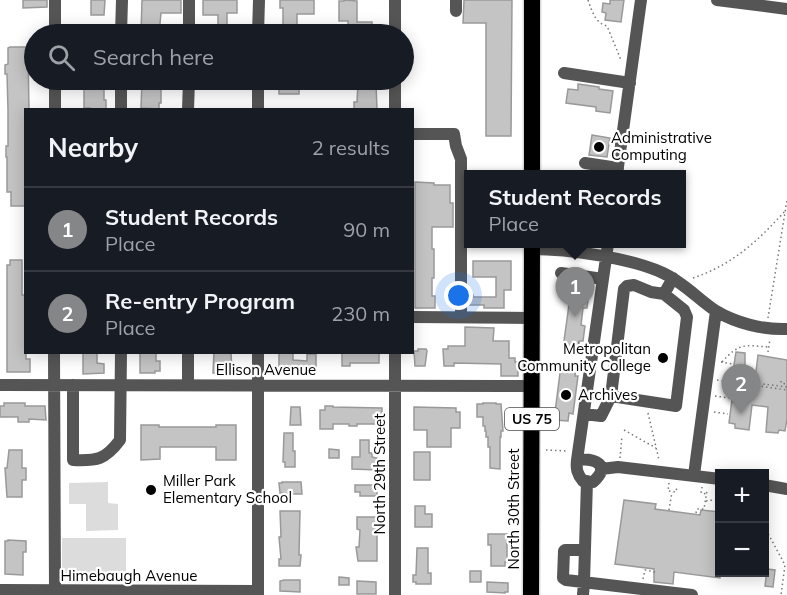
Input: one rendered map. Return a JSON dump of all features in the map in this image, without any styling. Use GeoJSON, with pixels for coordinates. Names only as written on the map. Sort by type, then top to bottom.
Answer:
{"type":"FeatureCollection","features":[{"type":"Feature","properties":{"kind":"highway"},"geometry":{"type":"LineString","coordinates":[[532,170],[533,1]]}},
{"type":"Feature","properties":{"kind":"highway","name":"North 30th Street"},"geometry":{"type":"LineString","coordinates":[[531,595],[532,248]]}},
{"type":"Feature","properties":{"kind":"street"},"geometry":{"type":"LineString","coordinates":[[55,0],[55,24]]}},
{"type":"Feature","properties":{"kind":"street"},"geometry":{"type":"LineString","coordinates":[[122,0],[122,24]]}},
{"type":"Feature","properties":{"kind":"street"},"geometry":{"type":"LineString","coordinates":[[189,0],[189,24]]}},
{"type":"Feature","properties":{"kind":"street"},"geometry":{"type":"LineString","coordinates":[[258,0],[258,24]]}},
{"type":"Feature","properties":{"kind":"street"},"geometry":{"type":"LineString","coordinates":[[395,0],[395,24]]}},
{"type":"Feature","properties":{"kind":"street"},"geometry":{"type":"LineString","coordinates":[[618,170],[641,0]]}},
{"type":"Feature","properties":{"kind":"street"},"geometry":{"type":"LineString","coordinates":[[717,0],[783,6]]}},
{"type":"Feature","properties":{"kind":"street"},"geometry":{"type":"LineString","coordinates":[[564,73],[630,83]]}},
{"type":"Feature","properties":{"kind":"street"},"geometry":{"type":"LineString","coordinates":[[55,90],[55,108]]}},
{"type":"Feature","properties":{"kind":"street"},"geometry":{"type":"LineString","coordinates":[[121,90],[121,108]]}},
{"type":"Feature","properties":{"kind":"street"},"geometry":{"type":"LineString","coordinates":[[189,90],[189,108]]}},
{"type":"Feature","properties":{"kind":"street"},"geometry":{"type":"LineString","coordinates":[[258,90],[258,108]]}},
{"type":"Feature","properties":{"kind":"street"},"geometry":{"type":"LineString","coordinates":[[395,90],[395,108]]}},
{"type":"Feature","properties":{"kind":"street"},"geometry":{"type":"LineString","coordinates":[[414,134],[454,134],[461,159],[461,317]]}},
{"type":"Feature","properties":{"kind":"street"},"geometry":{"type":"LineString","coordinates":[[585,163],[614,170]]}},
{"type":"Feature","properties":{"kind":"street"},"geometry":{"type":"LineString","coordinates":[[541,248],[606,257],[650,267],[676,280],[732,319],[769,330],[787,329]]}},
{"type":"Feature","properties":{"kind":"street"},"geometry":{"type":"LineString","coordinates":[[575,456],[595,460],[600,464],[602,470],[593,482],[583,481],[578,476],[575,456],[584,414],[607,248]]}},
{"type":"Feature","properties":{"kind":"street"},"geometry":{"type":"LineString","coordinates":[[561,273],[603,279]]}},
{"type":"Feature","properties":{"kind":"street"},"geometry":{"type":"LineString","coordinates":[[664,294],[676,280]]}},
{"type":"Feature","properties":{"kind":"street"},"geometry":{"type":"LineString","coordinates":[[584,414],[601,416],[610,396],[624,289],[634,285],[651,292],[664,294],[684,310],[687,317],[676,406],[610,396]]}},
{"type":"Feature","properties":{"kind":"street"},"geometry":{"type":"LineString","coordinates":[[699,479],[716,310]]}},
{"type":"Feature","properties":{"kind":"street"},"geometry":{"type":"LineString","coordinates":[[414,318],[532,318]]}},
{"type":"Feature","properties":{"kind":"street"},"geometry":{"type":"LineString","coordinates":[[54,354],[55,591]]}},
{"type":"Feature","properties":{"kind":"street"},"geometry":{"type":"LineString","coordinates":[[73,385],[73,460],[95,460],[113,450],[120,440],[121,354]]}},
{"type":"Feature","properties":{"kind":"street"},"geometry":{"type":"LineString","coordinates":[[188,354],[188,385]]}},
{"type":"Feature","properties":{"kind":"street"},"geometry":{"type":"LineString","coordinates":[[258,354],[258,593]]}},
{"type":"Feature","properties":{"kind":"street","name":"North 29th Street"},"geometry":{"type":"LineString","coordinates":[[395,354],[395,595]]}},
{"type":"Feature","properties":{"kind":"street","name":"Ellison Avenue"},"geometry":{"type":"LineString","coordinates":[[0,385],[532,386]]}},
{"type":"Feature","properties":{"kind":"street"},"geometry":{"type":"LineString","coordinates":[[602,470],[618,467],[664,471],[714,481]]}},
{"type":"Feature","properties":{"kind":"street"},"geometry":{"type":"LineString","coordinates":[[583,589],[587,481]]}},
{"type":"Feature","properties":{"kind":"street"},"geometry":{"type":"LineString","coordinates":[[769,486],[787,489]]}},
{"type":"Feature","properties":{"kind":"street"},"geometry":{"type":"LineString","coordinates":[[585,550],[565,550],[563,560],[563,578],[583,589],[692,595]]}},
{"type":"Feature","properties":{"kind":"street","name":"Himebaugh Avenue"},"geometry":{"type":"LineString","coordinates":[[0,590],[258,593]]}},
{"type":"Feature","properties":{"kind":"path"},"geometry":{"type":"LineString","coordinates":[[588,0],[600,24],[607,26],[624,67]]}},
{"type":"Feature","properties":{"kind":"path"},"geometry":{"type":"LineString","coordinates":[[768,352],[787,200]]}},
{"type":"Feature","properties":{"kind":"path"},"geometry":{"type":"LineString","coordinates":[[676,280],[713,271],[736,257],[764,234],[785,211]]}},
{"type":"Feature","properties":{"kind":"path"},"geometry":{"type":"LineString","coordinates":[[579,342],[578,354],[585,355]]}},
{"type":"Feature","properties":{"kind":"path"},"geometry":{"type":"LineString","coordinates":[[722,362],[729,354],[743,345],[768,347]]}},
{"type":"Feature","properties":{"kind":"path"},"geometry":{"type":"LineString","coordinates":[[718,362],[733,364]]}},
{"type":"Feature","properties":{"kind":"path"},"geometry":{"type":"LineString","coordinates":[[732,376],[732,382]]}},
{"type":"Feature","properties":{"kind":"path"},"geometry":{"type":"LineString","coordinates":[[712,379],[787,387]]}},
{"type":"Feature","properties":{"kind":"path"},"geometry":{"type":"LineString","coordinates":[[781,381],[787,387]]}},
{"type":"Feature","properties":{"kind":"path"},"geometry":{"type":"LineString","coordinates":[[713,396],[729,398]]}},
{"type":"Feature","properties":{"kind":"path"},"geometry":{"type":"LineString","coordinates":[[711,412],[728,414]]}},
{"type":"Feature","properties":{"kind":"path"},"geometry":{"type":"LineString","coordinates":[[648,413],[660,466],[670,478],[668,491],[672,492]]}},
{"type":"Feature","properties":{"kind":"path"},"geometry":{"type":"LineString","coordinates":[[624,430],[656,448]]}},
{"type":"Feature","properties":{"kind":"path"},"geometry":{"type":"LineString","coordinates":[[618,467],[622,436]]}},
{"type":"Feature","properties":{"kind":"path"},"geometry":{"type":"LineString","coordinates":[[546,450],[575,456]]}},
{"type":"Feature","properties":{"kind":"path"},"geometry":{"type":"LineString","coordinates":[[699,479],[701,493],[707,494]]}},
{"type":"Feature","properties":{"kind":"path"},"geometry":{"type":"LineString","coordinates":[[696,513],[697,509],[704,509],[707,494],[714,481]]}},
{"type":"Feature","properties":{"kind":"path"},"geometry":{"type":"LineString","coordinates":[[672,492],[676,492],[677,485]]}},
{"type":"Feature","properties":{"kind":"path"},"geometry":{"type":"LineString","coordinates":[[669,510],[672,492]]}},
{"type":"Feature","properties":{"kind":"path"},"geometry":{"type":"LineString","coordinates":[[705,501],[715,500]]}},
{"type":"Feature","properties":{"kind":"path"},"geometry":{"type":"LineString","coordinates":[[769,534],[785,565],[781,595]]}},
{"type":"Feature","properties":{"kind":"path"},"geometry":{"type":"LineString","coordinates":[[644,577],[645,570],[655,572]]}},
{"type":"Feature","properties":{"kind":"shaded area"},"geometry":{"type":"Polygon","coordinates":[[[108,482],[108,503],[118,504],[118,530],[86,531],[86,504],[69,504],[69,483],[108,482]]]}},
{"type":"Feature","properties":{"kind":"shaded area"},"geometry":{"type":"Polygon","coordinates":[[[62,538],[126,538],[126,577],[62,577],[62,538]]]}},
{"type":"Feature","properties":{"kind":"building"},"geometry":{"type":"Polygon","coordinates":[[[23,0],[47,0],[47,7],[23,8],[23,0]]]}},
{"type":"Feature","properties":{"kind":"building"},"geometry":{"type":"Polygon","coordinates":[[[91,0],[105,0],[104,15],[91,15],[91,0]]]}},
{"type":"Feature","properties":{"kind":"building"},"geometry":{"type":"Polygon","coordinates":[[[142,0],[181,0],[181,13],[161,13],[160,24],[141,24],[142,0]]]}},
{"type":"Feature","properties":{"kind":"building"},"geometry":{"type":"Polygon","coordinates":[[[203,0],[237,0],[237,13],[227,13],[227,24],[218,24],[218,15],[203,15],[203,0]]]}},
{"type":"Feature","properties":{"kind":"building"},"geometry":{"type":"Polygon","coordinates":[[[280,0],[314,0],[314,14],[297,14],[297,24],[283,24],[283,8],[280,8],[280,0]]]}},
{"type":"Feature","properties":{"kind":"building"},"geometry":{"type":"Polygon","coordinates":[[[464,0],[512,0],[511,136],[486,136],[486,23],[463,23],[464,0]]]}},
{"type":"Feature","properties":{"kind":"building"},"geometry":{"type":"Polygon","coordinates":[[[610,0],[624,0],[621,22],[605,20],[606,13],[602,12],[603,3],[610,4],[610,0]]]}},
{"type":"Feature","properties":{"kind":"building"},"geometry":{"type":"Polygon","coordinates":[[[339,1],[357,1],[357,22],[372,22],[372,24],[348,24],[348,21],[339,21],[339,1]]]}},
{"type":"Feature","properties":{"kind":"building"},"geometry":{"type":"Polygon","coordinates":[[[24,47],[24,90],[29,90],[29,108],[24,108],[24,206],[11,206],[11,192],[7,192],[8,110],[5,65],[8,64],[8,48],[24,47]]]}},
{"type":"Feature","properties":{"kind":"building"},"geometry":{"type":"Polygon","coordinates":[[[578,84],[613,91],[610,113],[596,111],[596,107],[566,103],[568,89],[578,90],[578,84]]]}},
{"type":"Feature","properties":{"kind":"building"},"geometry":{"type":"Polygon","coordinates":[[[84,90],[104,90],[106,108],[84,108],[84,90]]]}},
{"type":"Feature","properties":{"kind":"building"},"geometry":{"type":"Polygon","coordinates":[[[142,90],[161,90],[159,108],[141,108],[142,90]]]}},
{"type":"Feature","properties":{"kind":"building"},"geometry":{"type":"Polygon","coordinates":[[[279,90],[299,90],[299,94],[279,94],[279,90]]]}},
{"type":"Feature","properties":{"kind":"building"},"geometry":{"type":"Polygon","coordinates":[[[358,90],[376,90],[377,108],[354,108],[354,102],[357,102],[358,90]]]}},
{"type":"Feature","properties":{"kind":"building","name":"Administrative Computing"},"geometry":{"type":"Polygon","coordinates":[[[592,135],[610,138],[607,157],[589,155],[592,135]]]}},
{"type":"Feature","properties":{"kind":"building"},"geometry":{"type":"Polygon","coordinates":[[[415,182],[450,185],[450,203],[453,203],[453,227],[432,227],[434,278],[432,278],[432,296],[435,296],[435,308],[415,308],[415,182]]]}},
{"type":"Feature","properties":{"kind":"building"},"geometry":{"type":"Polygon","coordinates":[[[10,260],[22,260],[24,354],[26,354],[26,359],[30,359],[30,372],[7,372],[7,265],[10,265],[10,260]]]}},
{"type":"Feature","properties":{"kind":"building"},"geometry":{"type":"Polygon","coordinates":[[[473,261],[511,261],[511,290],[504,290],[504,308],[469,305],[469,295],[496,297],[496,277],[473,277],[473,261]]]}},
{"type":"Feature","properties":{"kind":"building"},"geometry":{"type":"Polygon","coordinates":[[[572,283],[587,285],[586,292],[589,292],[587,308],[583,308],[581,325],[585,326],[583,341],[579,341],[578,349],[563,348],[572,283]]]}},
{"type":"Feature","properties":{"kind":"building"},"geometry":{"type":"Polygon","coordinates":[[[465,327],[494,328],[493,341],[509,341],[509,358],[515,358],[515,362],[518,362],[518,376],[501,376],[501,364],[454,363],[454,366],[444,366],[443,349],[448,349],[448,346],[465,346],[465,327]]]}},
{"type":"Feature","properties":{"kind":"building"},"geometry":{"type":"Polygon","coordinates":[[[418,349],[427,351],[425,366],[415,366],[414,351],[418,349]]]}},
{"type":"Feature","properties":{"kind":"building"},"geometry":{"type":"Polygon","coordinates":[[[736,352],[745,353],[745,396],[753,396],[758,355],[787,360],[785,431],[766,432],[768,407],[752,405],[749,430],[735,428],[735,424],[729,423],[736,352]]]}},
{"type":"Feature","properties":{"kind":"building"},"geometry":{"type":"Polygon","coordinates":[[[83,354],[97,354],[97,363],[104,364],[104,373],[83,374],[83,354]]]}},
{"type":"Feature","properties":{"kind":"building"},"geometry":{"type":"Polygon","coordinates":[[[140,354],[156,354],[156,361],[160,361],[160,371],[140,373],[140,354]]]}},
{"type":"Feature","properties":{"kind":"building"},"geometry":{"type":"Polygon","coordinates":[[[214,354],[231,354],[232,373],[213,373],[214,354]]]}},
{"type":"Feature","properties":{"kind":"building"},"geometry":{"type":"Polygon","coordinates":[[[279,354],[293,354],[293,360],[307,361],[307,354],[316,354],[316,371],[280,372],[279,354]]]}},
{"type":"Feature","properties":{"kind":"building"},"geometry":{"type":"Polygon","coordinates":[[[342,354],[379,354],[379,363],[350,363],[350,366],[342,366],[342,354]]]}},
{"type":"Feature","properties":{"kind":"building","name":"Archives"},"geometry":{"type":"Polygon","coordinates":[[[561,365],[576,367],[575,376],[578,376],[573,414],[569,413],[568,421],[554,420],[561,365]]]}},
{"type":"Feature","properties":{"kind":"building"},"geometry":{"type":"Polygon","coordinates":[[[4,403],[45,406],[46,420],[29,419],[29,422],[18,422],[18,417],[0,417],[0,406],[4,406],[4,403]]]}},
{"type":"Feature","properties":{"kind":"building"},"geometry":{"type":"Polygon","coordinates":[[[477,404],[501,404],[503,431],[500,437],[500,469],[490,468],[490,447],[488,447],[485,426],[483,426],[483,417],[477,417],[477,404]]]}},
{"type":"Feature","properties":{"kind":"building"},"geometry":{"type":"Polygon","coordinates":[[[325,406],[382,408],[382,424],[349,426],[349,424],[333,424],[333,429],[320,429],[320,410],[325,410],[325,406]]]}},
{"type":"Feature","properties":{"kind":"building"},"geometry":{"type":"Polygon","coordinates":[[[291,407],[300,407],[301,425],[290,425],[291,407]]]}},
{"type":"Feature","properties":{"kind":"building"},"geometry":{"type":"Polygon","coordinates":[[[414,407],[456,408],[456,412],[460,412],[460,428],[451,428],[451,447],[427,447],[427,430],[414,430],[414,407]]]}},
{"type":"Feature","properties":{"kind":"building"},"geometry":{"type":"Polygon","coordinates":[[[141,425],[216,427],[216,425],[236,425],[236,460],[216,460],[216,447],[160,447],[160,459],[141,460],[141,425]]]}},
{"type":"Feature","properties":{"kind":"building"},"geometry":{"type":"Polygon","coordinates":[[[284,433],[293,433],[295,467],[285,467],[285,462],[283,462],[284,433]]]}},
{"type":"Feature","properties":{"kind":"building"},"geometry":{"type":"Polygon","coordinates":[[[360,440],[369,440],[369,453],[372,453],[372,457],[377,458],[377,470],[352,469],[352,457],[360,457],[360,440]]]}},
{"type":"Feature","properties":{"kind":"building"},"geometry":{"type":"Polygon","coordinates":[[[329,449],[339,450],[339,458],[329,458],[329,449]]]}},
{"type":"Feature","properties":{"kind":"building"},"geometry":{"type":"Polygon","coordinates":[[[9,450],[22,450],[22,468],[26,468],[26,480],[22,480],[22,497],[7,497],[5,468],[7,468],[9,450]]]}},
{"type":"Feature","properties":{"kind":"building"},"geometry":{"type":"Polygon","coordinates":[[[414,452],[430,452],[430,480],[414,480],[414,452]]]}},
{"type":"Feature","properties":{"kind":"building"},"geometry":{"type":"Polygon","coordinates":[[[301,482],[302,494],[280,493],[279,483],[301,482]]]}},
{"type":"Feature","properties":{"kind":"building"},"geometry":{"type":"Polygon","coordinates":[[[355,485],[374,485],[374,488],[377,488],[377,496],[360,496],[360,492],[355,492],[355,485]]]}},
{"type":"Feature","properties":{"kind":"building"},"geometry":{"type":"Polygon","coordinates":[[[624,500],[656,504],[655,509],[700,515],[701,510],[715,511],[715,577],[720,578],[674,572],[673,584],[654,582],[654,569],[615,564],[624,500]]]}},
{"type":"Feature","properties":{"kind":"building"},"geometry":{"type":"Polygon","coordinates":[[[415,506],[425,506],[425,514],[432,514],[432,527],[415,527],[415,506]]]}},
{"type":"Feature","properties":{"kind":"building"},"geometry":{"type":"Polygon","coordinates":[[[280,511],[300,511],[300,566],[279,566],[279,559],[281,559],[280,511]]]}},
{"type":"Feature","properties":{"kind":"building"},"geometry":{"type":"Polygon","coordinates":[[[357,517],[377,517],[377,561],[358,561],[356,547],[359,547],[360,530],[357,529],[357,517]]]}},
{"type":"Feature","properties":{"kind":"building"},"geometry":{"type":"Polygon","coordinates":[[[488,534],[507,534],[505,566],[491,566],[491,545],[488,545],[488,534]]]}},
{"type":"Feature","properties":{"kind":"building"},"geometry":{"type":"Polygon","coordinates":[[[5,541],[26,541],[26,552],[23,552],[23,575],[5,574],[5,541]]]}},
{"type":"Feature","properties":{"kind":"building"},"geometry":{"type":"Polygon","coordinates":[[[417,548],[428,548],[428,573],[431,573],[431,584],[413,582],[413,575],[416,575],[417,548]]]}},
{"type":"Feature","properties":{"kind":"building"},"geometry":{"type":"Polygon","coordinates":[[[769,569],[775,570],[773,587],[765,586],[766,577],[769,577],[769,569]]]}},
{"type":"Feature","properties":{"kind":"building"},"geometry":{"type":"Polygon","coordinates":[[[470,571],[481,571],[481,582],[470,582],[470,571]]]}},
{"type":"Feature","properties":{"kind":"building"},"geometry":{"type":"Polygon","coordinates":[[[339,577],[349,578],[349,585],[339,585],[339,577]]]}},
{"type":"Feature","properties":{"kind":"building"},"geometry":{"type":"Polygon","coordinates":[[[300,580],[300,592],[280,591],[280,581],[300,580]]]}},
{"type":"Feature","properties":{"kind":"building"},"geometry":{"type":"Polygon","coordinates":[[[357,581],[376,582],[376,594],[357,594],[357,581]]]}},
{"type":"Feature","properties":{"kind":"building"},"geometry":{"type":"Polygon","coordinates":[[[487,582],[508,583],[508,592],[487,592],[487,582]]]}},
{"type":"Feature","properties":{"kind":"place","name":"Administrative Computing"},"geometry":{"type":"Point","coordinates":[599,147]}},
{"type":"Feature","properties":{"kind":"place","name":"Student Records"},"geometry":{"type":"Point","coordinates":[575,317]}},
{"type":"Feature","properties":{"kind":"place","name":"Metropolitan Community College"},"geometry":{"type":"Point","coordinates":[663,358]}},
{"type":"Feature","properties":{"kind":"place","name":"Archives"},"geometry":{"type":"Point","coordinates":[566,395]}},
{"type":"Feature","properties":{"kind":"place","name":"Re-entry Program"},"geometry":{"type":"Point","coordinates":[741,414]}},
{"type":"Feature","properties":{"kind":"place","name":"Miller Park Elementary School"},"geometry":{"type":"Point","coordinates":[151,490]}}]}
